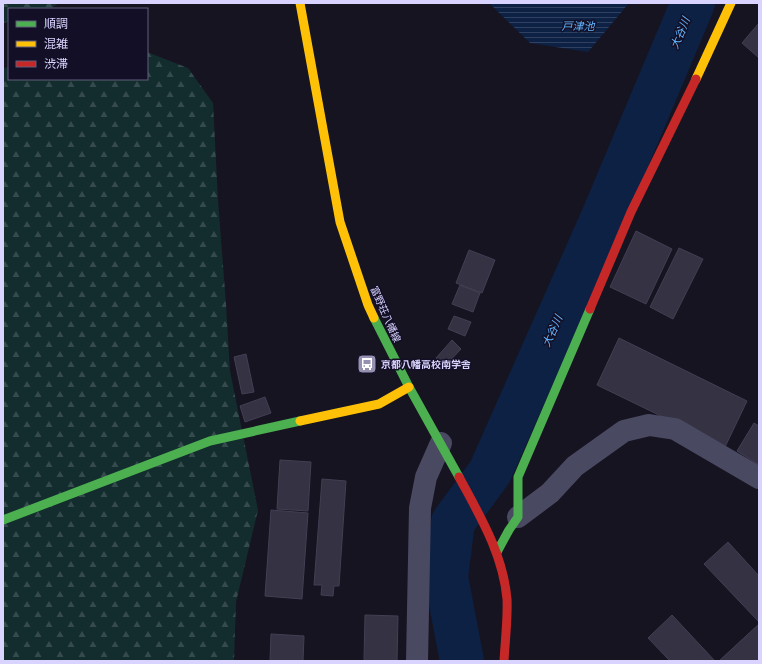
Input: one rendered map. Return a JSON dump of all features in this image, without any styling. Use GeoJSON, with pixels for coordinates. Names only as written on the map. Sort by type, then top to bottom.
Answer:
{"type":"FeatureCollection","features":[{"type":"Feature","properties":{"kind":"street","name":"富野荘八幡線"},"geometry":{"type":"LineString","coordinates":[[300,3],[340,222],[368,304],[409,387],[486,526],[497,552],[503,574],[507,600],[504,661]]}},
{"type":"Feature","properties":{"kind":"street"},"geometry":{"type":"LineString","coordinates":[[518,517],[518,476],[631,212],[711,49],[731,3]]}},
{"type":"Feature","properties":{"kind":"street"},"geometry":{"type":"LineString","coordinates":[[3,520],[210,441],[380,404],[409,387]]}},
{"type":"Feature","properties":{"kind":"street"},"geometry":{"type":"LineString","coordinates":[[497,552],[518,517],[550,493],[575,466],[624,431],[649,425],[675,429],[759,478]]}},
{"type":"Feature","properties":{"kind":"street"},"geometry":{"type":"LineString","coordinates":[[417,661],[420,508],[426,477],[441,443]]}},
{"type":"Feature","properties":{"kind":"green space"},"geometry":{"type":"Polygon","coordinates":[[[3,3],[59,3],[52,8],[8,8],[8,22],[3,23],[3,3]]]}},
{"type":"Feature","properties":{"kind":"green space"},"geometry":{"type":"Polygon","coordinates":[[[148,52],[188,68],[213,103],[230,371],[258,510],[236,602],[234,661],[3,661],[3,68],[8,67],[8,80],[148,80],[148,52]]]}},
{"type":"Feature","properties":{"kind":"water","name":"戸津池"},"geometry":{"type":"Polygon","coordinates":[[[489,3],[629,3],[588,52],[530,43],[489,3]]]}},
{"type":"Feature","properties":{"kind":"building"},"geometry":{"type":"Polygon","coordinates":[[[759,23],[759,58],[742,43],[759,23]]]}},
{"type":"Feature","properties":{"kind":"building"},"geometry":{"type":"Polygon","coordinates":[[[636,231],[672,249],[646,304],[610,287],[636,231]]]}},
{"type":"Feature","properties":{"kind":"building"},"geometry":{"type":"Polygon","coordinates":[[[679,248],[703,259],[673,319],[650,307],[679,248]]]}},
{"type":"Feature","properties":{"kind":"building"},"geometry":{"type":"Polygon","coordinates":[[[469,250],[495,260],[482,293],[456,283],[469,250]]]}},
{"type":"Feature","properties":{"kind":"building"},"geometry":{"type":"Polygon","coordinates":[[[460,285],[480,293],[473,312],[452,304],[460,285]]]}},
{"type":"Feature","properties":{"kind":"building"},"geometry":{"type":"Polygon","coordinates":[[[454,316],[471,322],[465,336],[448,329],[454,316]]]}},
{"type":"Feature","properties":{"kind":"building"},"geometry":{"type":"Polygon","coordinates":[[[619,338],[747,401],[725,447],[597,385],[619,338]]]}},
{"type":"Feature","properties":{"kind":"building"},"geometry":{"type":"Polygon","coordinates":[[[452,340],[461,349],[445,366],[436,358],[452,340]]]}},
{"type":"Feature","properties":{"kind":"building"},"geometry":{"type":"Polygon","coordinates":[[[246,354],[254,392],[242,394],[234,357],[246,354]]]}},
{"type":"Feature","properties":{"kind":"building"},"geometry":{"type":"Polygon","coordinates":[[[265,397],[271,413],[245,422],[240,406],[265,397]]]}},
{"type":"Feature","properties":{"kind":"building"},"geometry":{"type":"Polygon","coordinates":[[[754,423],[759,426],[759,465],[737,451],[754,423]]]}},
{"type":"Feature","properties":{"kind":"building"},"geometry":{"type":"Polygon","coordinates":[[[280,460],[311,462],[308,511],[277,509],[280,460]]]}},
{"type":"Feature","properties":{"kind":"building"},"geometry":{"type":"Polygon","coordinates":[[[322,479],[346,481],[339,586],[334,586],[333,596],[321,595],[322,585],[314,585],[322,479]]]}},
{"type":"Feature","properties":{"kind":"building"},"geometry":{"type":"Polygon","coordinates":[[[271,510],[308,513],[302,599],[265,596],[271,510]]]}},
{"type":"Feature","properties":{"kind":"building"},"geometry":{"type":"Polygon","coordinates":[[[728,542],[759,576],[759,622],[704,564],[728,542]]]}},
{"type":"Feature","properties":{"kind":"building"},"geometry":{"type":"Polygon","coordinates":[[[365,615],[398,616],[397,661],[364,661],[365,615]]]}},
{"type":"Feature","properties":{"kind":"building"},"geometry":{"type":"Polygon","coordinates":[[[672,615],[715,661],[670,661],[648,638],[672,615]]]}},
{"type":"Feature","properties":{"kind":"building"},"geometry":{"type":"Polygon","coordinates":[[[759,624],[759,661],[719,661],[759,624]]]}},
{"type":"Feature","properties":{"kind":"building"},"geometry":{"type":"Polygon","coordinates":[[[271,634],[304,636],[303,661],[270,661],[271,634]]]}},
{"type":"Feature","properties":{"kind":"waterway","name":"大谷川"},"geometry":{"type":"LineString","coordinates":[[462,661],[446,577],[453,522],[490,472],[603,217],[693,3]]}},
{"type":"Feature","properties":{"kind":"traffic: fast"},"geometry":{"type":"LineString","coordinates":[[497,552],[518,517],[518,477],[590,309]]}},
{"type":"Feature","properties":{"kind":"traffic: fast"},"geometry":{"type":"LineString","coordinates":[[374,318],[409,387],[459,477]]}},
{"type":"Feature","properties":{"kind":"traffic: fast"},"geometry":{"type":"LineString","coordinates":[[3,520],[210,441],[300,421]]}},
{"type":"Feature","properties":{"kind":"traffic: slow"},"geometry":{"type":"LineString","coordinates":[[300,3],[340,222],[368,305],[374,318]]}},
{"type":"Feature","properties":{"kind":"traffic: slow"},"geometry":{"type":"LineString","coordinates":[[696,79],[731,3]]}},
{"type":"Feature","properties":{"kind":"traffic: slow"},"geometry":{"type":"LineString","coordinates":[[300,421],[379,404],[409,387]]}},
{"type":"Feature","properties":{"kind":"traffic: jam"},"geometry":{"type":"LineString","coordinates":[[590,309],[631,212],[696,79]]}},
{"type":"Feature","properties":{"kind":"traffic: jam"},"geometry":{"type":"LineString","coordinates":[[459,477],[475,506],[496,551],[505,582],[507,622],[504,661]]}},
{"type":"Feature","properties":{"kind":"place","name":"京都八幡高校南学舎"},"geometry":{"type":"Point","coordinates":[367,364]}}]}
